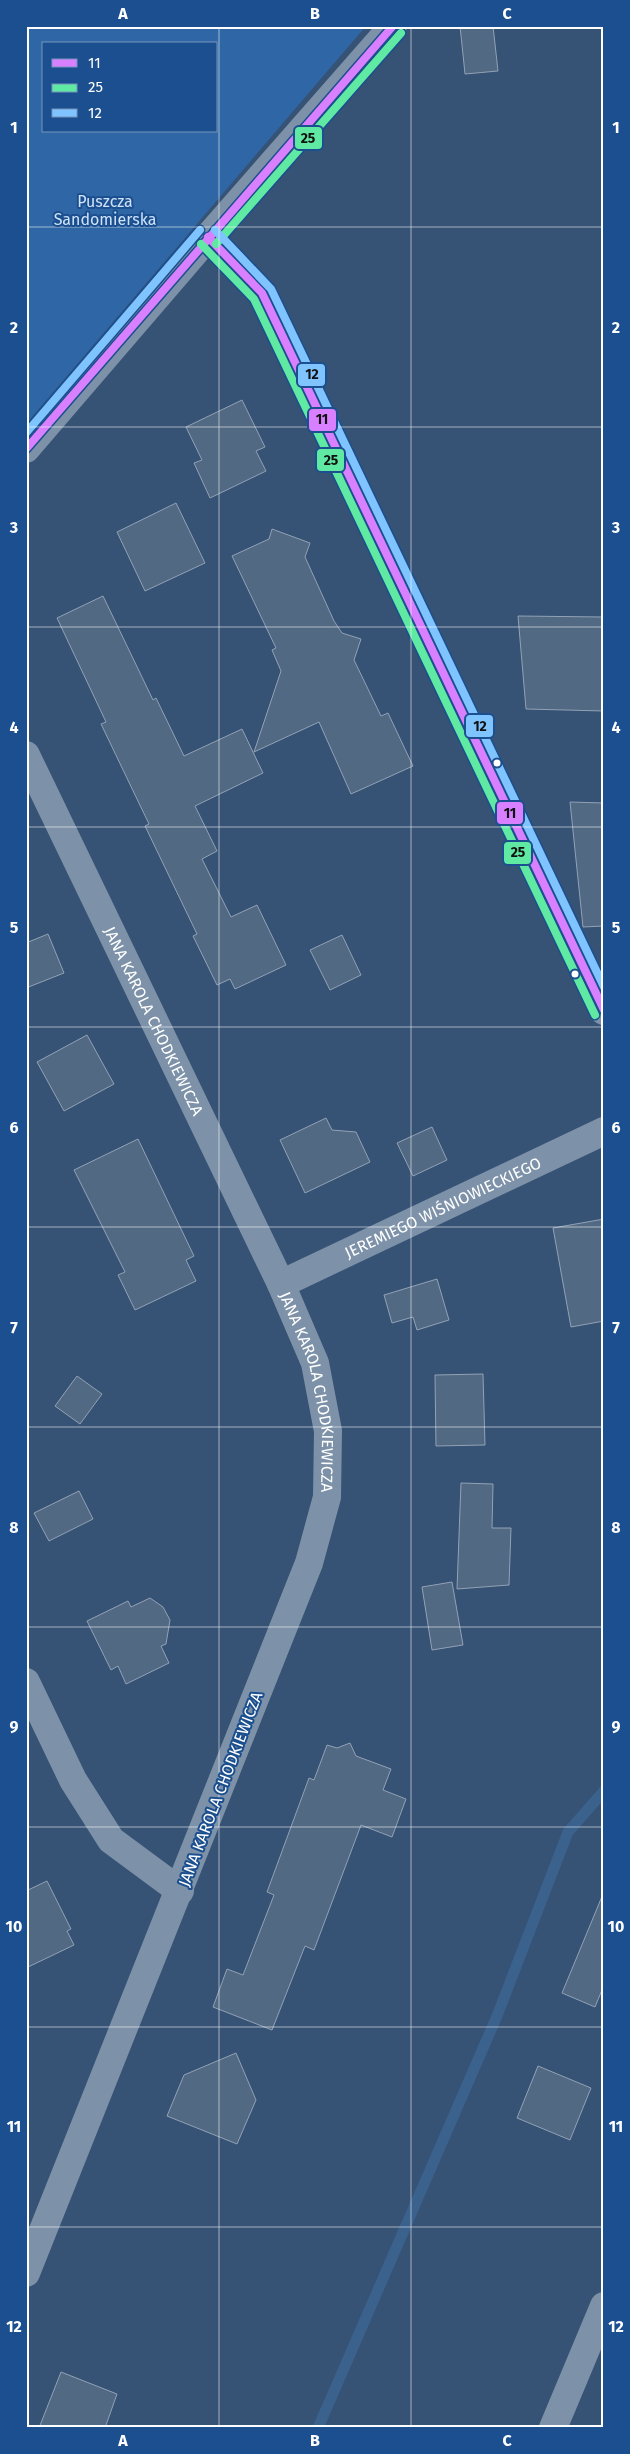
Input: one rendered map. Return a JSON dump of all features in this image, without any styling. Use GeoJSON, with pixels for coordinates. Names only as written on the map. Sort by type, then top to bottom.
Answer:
{"type":"FeatureCollection","features":[{"type":"Feature","properties":{"kind":"street"},"geometry":{"type":"LineString","coordinates":[[26,449],[392,26]]}},
{"type":"Feature","properties":{"kind":"street"},"geometry":{"type":"LineString","coordinates":[[208,237],[262,293],[604,1011]]}},
{"type":"Feature","properties":{"kind":"street","name":"JANA KAROLA CHODKIEWICZA"},"geometry":{"type":"LineString","coordinates":[[26,755],[281,1284],[315,1363],[328,1431],[327,1497],[309,1563],[180,1891],[26,2273]]}},
{"type":"Feature","properties":{"kind":"street","name":"JEREMIEGO WIŚNIOWIECKIEGO"},"geometry":{"type":"LineString","coordinates":[[281,1284],[604,1131]]}},
{"type":"Feature","properties":{"kind":"street"},"geometry":{"type":"LineString","coordinates":[[26,1682],[73,1780],[111,1840],[180,1891]]}},
{"type":"Feature","properties":{"kind":"street"},"geometry":{"type":"LineString","coordinates":[[553,2428],[593,2358],[604,2306]]}},
{"type":"Feature","properties":{"kind":"green space","name":"Puszcza Sandomierska"},"geometry":{"type":"Polygon","coordinates":[[[26,26],[366,26],[26,424],[26,26]]]}},
{"type":"Feature","properties":{"kind":"building"},"geometry":{"type":"Polygon","coordinates":[[[460,26],[493,26],[498,71],[465,74],[460,26]]]}},
{"type":"Feature","properties":{"kind":"building"},"geometry":{"type":"Polygon","coordinates":[[[242,400],[265,447],[256,451],[266,471],[210,498],[194,463],[202,460],[186,427],[242,400]]]}},
{"type":"Feature","properties":{"kind":"building"},"geometry":{"type":"Polygon","coordinates":[[[176,503],[205,563],[145,591],[117,532],[176,503]]]}},
{"type":"Feature","properties":{"kind":"building"},"geometry":{"type":"Polygon","coordinates":[[[272,529],[310,543],[305,557],[334,621],[342,633],[361,639],[354,660],[381,716],[388,713],[413,766],[351,794],[319,722],[254,752],[281,671],[272,650],[276,648],[232,556],[269,539],[272,529]]]}},
{"type":"Feature","properties":{"kind":"building"},"geometry":{"type":"Polygon","coordinates":[[[103,596],[153,700],[156,698],[184,756],[242,729],[263,773],[195,806],[217,851],[202,859],[231,917],[257,905],[286,965],[235,989],[230,979],[217,985],[193,936],[197,934],[145,826],[149,824],[101,724],[106,722],[57,618],[103,596]]]}},
{"type":"Feature","properties":{"kind":"building"},"geometry":{"type":"Polygon","coordinates":[[[518,616],[604,617],[604,711],[526,709],[518,616]]]}},
{"type":"Feature","properties":{"kind":"building"},"geometry":{"type":"Polygon","coordinates":[[[570,802],[604,803],[604,926],[583,927],[570,802]]]}},
{"type":"Feature","properties":{"kind":"building"},"geometry":{"type":"Polygon","coordinates":[[[48,934],[64,973],[26,988],[26,943],[48,934]]]}},
{"type":"Feature","properties":{"kind":"building"},"geometry":{"type":"Polygon","coordinates":[[[342,935],[361,975],[330,990],[310,950],[342,935]]]}},
{"type":"Feature","properties":{"kind":"building"},"geometry":{"type":"Polygon","coordinates":[[[87,1035],[114,1084],[64,1111],[37,1062],[87,1035]]]}},
{"type":"Feature","properties":{"kind":"building"},"geometry":{"type":"Polygon","coordinates":[[[326,1118],[332,1130],[356,1132],[370,1162],[305,1193],[280,1140],[326,1118]]]}},
{"type":"Feature","properties":{"kind":"building"},"geometry":{"type":"Polygon","coordinates":[[[432,1127],[447,1160],[413,1176],[397,1143],[432,1127]]]}},
{"type":"Feature","properties":{"kind":"building"},"geometry":{"type":"Polygon","coordinates":[[[138,1139],[194,1256],[186,1260],[196,1281],[135,1310],[118,1275],[125,1272],[74,1170],[138,1139]]]}},
{"type":"Feature","properties":{"kind":"building"},"geometry":{"type":"Polygon","coordinates":[[[604,1219],[604,1321],[571,1327],[553,1228],[604,1219]]]}},
{"type":"Feature","properties":{"kind":"building"},"geometry":{"type":"Polygon","coordinates":[[[437,1279],[449,1320],[417,1330],[413,1317],[392,1323],[384,1295],[437,1279]]]}},
{"type":"Feature","properties":{"kind":"building"},"geometry":{"type":"Polygon","coordinates":[[[483,1374],[485,1445],[436,1446],[435,1375],[483,1374]]]}},
{"type":"Feature","properties":{"kind":"building"},"geometry":{"type":"Polygon","coordinates":[[[77,1376],[102,1394],[80,1424],[55,1406],[77,1376]]]}},
{"type":"Feature","properties":{"kind":"building"},"geometry":{"type":"Polygon","coordinates":[[[461,1483],[493,1484],[492,1528],[511,1528],[509,1585],[457,1589],[461,1483]]]}},
{"type":"Feature","properties":{"kind":"building"},"geometry":{"type":"Polygon","coordinates":[[[79,1491],[93,1519],[49,1541],[34,1513],[79,1491]]]}},
{"type":"Feature","properties":{"kind":"building"},"geometry":{"type":"Polygon","coordinates":[[[452,1582],[463,1645],[432,1650],[422,1587],[452,1582]]]}},
{"type":"Feature","properties":{"kind":"building"},"geometry":{"type":"Polygon","coordinates":[[[150,1598],[163,1607],[170,1620],[166,1644],[161,1646],[169,1663],[126,1684],[118,1666],[111,1670],[87,1621],[128,1601],[131,1607],[150,1598]]]}},
{"type":"Feature","properties":{"kind":"building"},"geometry":{"type":"Polygon","coordinates":[[[350,1743],[356,1756],[391,1769],[383,1790],[406,1799],[392,1837],[361,1825],[314,1950],[305,1946],[272,2030],[213,2007],[227,1969],[243,1975],[274,1895],[267,1892],[309,1778],[314,1780],[327,1745],[337,1748],[350,1743]]]}},
{"type":"Feature","properties":{"kind":"building"},"geometry":{"type":"Polygon","coordinates":[[[47,1881],[71,1929],[67,1931],[74,1945],[26,1968],[26,1891],[47,1881]]]}},
{"type":"Feature","properties":{"kind":"building"},"geometry":{"type":"Polygon","coordinates":[[[603,1894],[604,1985],[595,2007],[562,1993],[603,1894]]]}},
{"type":"Feature","properties":{"kind":"building"},"geometry":{"type":"Polygon","coordinates":[[[236,2053],[256,2100],[237,2144],[167,2116],[184,2075],[236,2053]]]}},
{"type":"Feature","properties":{"kind":"building"},"geometry":{"type":"Polygon","coordinates":[[[538,2066],[591,2088],[570,2140],[517,2118],[538,2066]]]}},
{"type":"Feature","properties":{"kind":"building"},"geometry":{"type":"Polygon","coordinates":[[[61,2372],[117,2394],[105,2428],[39,2428],[61,2372]]]}},
{"type":"Feature","properties":{"kind":"waterway"},"geometry":{"type":"LineString","coordinates":[[318,2428],[497,2016],[568,1832],[604,1791]]}},
{"type":"Feature","properties":{"kind":"transit line","name":"11"},"geometry":{"type":"LineString","coordinates":[[26,449],[393,26]]}},
{"type":"Feature","properties":{"kind":"transit line","name":"25"},"geometry":{"type":"LineString","coordinates":[[216,244],[401,33]]}},
{"type":"Feature","properties":{"kind":"transit line","name":"12"},"geometry":{"type":"LineString","coordinates":[[26,433],[200,230]]}},
{"type":"Feature","properties":{"kind":"transit line","name":"12"},"geometry":{"type":"LineString","coordinates":[[215,230],[271,289],[604,987]]}},
{"type":"Feature","properties":{"kind":"transit line","name":"11"},"geometry":{"type":"LineString","coordinates":[[208,237],[262,293],[604,1010]]}},
{"type":"Feature","properties":{"kind":"transit line","name":"25"},"geometry":{"type":"LineString","coordinates":[[201,244],[254,299],[595,1015]]}}]}
